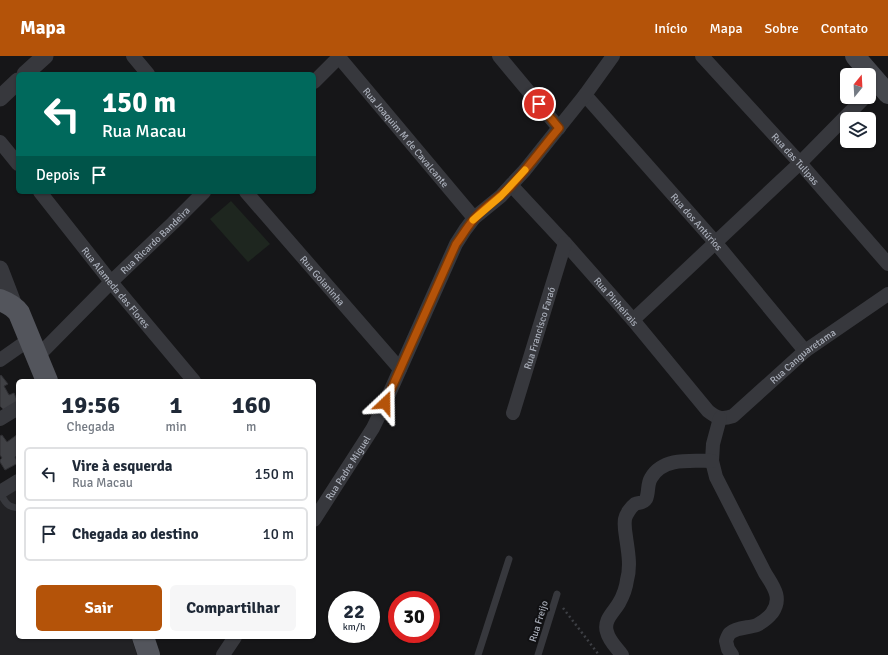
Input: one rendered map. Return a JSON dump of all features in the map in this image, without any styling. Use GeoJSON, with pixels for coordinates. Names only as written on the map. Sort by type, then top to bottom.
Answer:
{"type":"FeatureCollection","features":[{"type":"Feature","properties":{"kind":"main road"},"geometry":{"type":"LineString","coordinates":[[855,56],[881,86]]}},
{"type":"Feature","properties":{"kind":"main road"},"geometry":{"type":"LineString","coordinates":[[874,56],[881,86]]}},
{"type":"Feature","properties":{"kind":"main road"},"geometry":{"type":"LineString","coordinates":[[8,304],[19,313],[46,379]]}},
{"type":"Feature","properties":{"kind":"main road"},"geometry":{"type":"LineString","coordinates":[[144,639],[149,655]]}},
{"type":"Feature","properties":{"kind":"street"},"geometry":{"type":"LineString","coordinates":[[27,72],[45,56]]}},
{"type":"Feature","properties":{"kind":"street"},"geometry":{"type":"LineString","coordinates":[[133,56],[146,72]]}},
{"type":"Feature","properties":{"kind":"street"},"geometry":{"type":"LineString","coordinates":[[316,80],[339,56]]}},
{"type":"Feature","properties":{"kind":"street","name":"Rua Joaquim M de Cavalcante"},"geometry":{"type":"LineString","coordinates":[[339,56],[474,218]]}},
{"type":"Feature","properties":{"kind":"street"},"geometry":{"type":"LineString","coordinates":[[499,56],[559,128]]}},
{"type":"Feature","properties":{"kind":"street","name":"Rua Padre Miguel"},"geometry":{"type":"LineString","coordinates":[[316,517],[373,428],[456,244],[465,230],[474,218],[501,196],[525,170],[585,95],[613,56]]}},
{"type":"Feature","properties":{"kind":"street","name":"Rua das Tulipas"},"geometry":{"type":"LineString","coordinates":[[702,56],[800,163],[888,264]]}},
{"type":"Feature","properties":{"kind":"street"},"geometry":{"type":"LineString","coordinates":[[0,98],[16,83]]}},
{"type":"Feature","properties":{"kind":"street","name":"Rua dos Antúrios"},"geometry":{"type":"LineString","coordinates":[[585,95],[715,242],[805,351]]}},
{"type":"Feature","properties":{"kind":"street"},"geometry":{"type":"LineString","coordinates":[[633,320],[800,163],[858,104]]}},
{"type":"Feature","properties":{"kind":"street"},"geometry":{"type":"LineString","coordinates":[[0,142],[16,162]]}},
{"type":"Feature","properties":{"kind":"street","name":"Rua Pinheirais"},"geometry":{"type":"LineString","coordinates":[[511,185],[633,320],[708,411],[714,416],[720,418]]}},
{"type":"Feature","properties":{"kind":"street","name":"Rua Alameda das Flores"},"geometry":{"type":"LineString","coordinates":[[42,194],[111,282],[192,379]]}},
{"type":"Feature","properties":{"kind":"street","name":"Rua Ricardo Bandeira"},"geometry":{"type":"LineString","coordinates":[[0,360],[34,348],[111,282],[202,194]]}},
{"type":"Feature","properties":{"kind":"street","name":"Rua Goianinha"},"geometry":{"type":"LineString","coordinates":[[248,194],[400,369]]}},
{"type":"Feature","properties":{"kind":"street","name":"Rua Francisco Faraó"},"geometry":{"type":"LineString","coordinates":[[513,413],[565,243]]}},
{"type":"Feature","properties":{"kind":"street"},"geometry":{"type":"LineString","coordinates":[[0,270],[8,304]]}},
{"type":"Feature","properties":{"kind":"street","name":"Rua Canguaretama"},"geometry":{"type":"LineString","coordinates":[[720,418],[726,419],[733,416],[805,351],[888,294]]}},
{"type":"Feature","properties":{"kind":"street"},"geometry":{"type":"LineString","coordinates":[[0,419],[16,409]]}},
{"type":"Feature","properties":{"kind":"street"},"geometry":{"type":"LineString","coordinates":[[720,418],[713,444],[712,461],[716,477],[773,586],[777,597],[775,608],[768,619],[758,624],[735,630],[729,634],[726,641],[732,655]]}},
{"type":"Feature","properties":{"kind":"street"},"geometry":{"type":"LineString","coordinates":[[622,655],[609,638],[606,632],[606,625],[619,604],[628,578],[629,562],[625,518],[635,504],[642,503],[646,499],[650,479],[661,468],[669,463],[678,461],[712,461]]}},
{"type":"Feature","properties":{"kind":"street"},"geometry":{"type":"LineString","coordinates":[[0,493],[16,482]]}},
{"type":"Feature","properties":{"kind":"street"},"geometry":{"type":"LineString","coordinates":[[223,655],[234,639]]}},
{"type":"Feature","properties":{"kind":"lane"},"geometry":{"type":"LineString","coordinates":[[0,493],[8,505],[16,508]]}},
{"type":"Feature","properties":{"kind":"lane"},"geometry":{"type":"LineString","coordinates":[[478,655],[509,559]]}},
{"type":"Feature","properties":{"kind":"lane","name":"Rua Freijo"},"geometry":{"type":"LineString","coordinates":[[538,655],[556,596]]}},
{"type":"Feature","properties":{"kind":"path"},"geometry":{"type":"LineString","coordinates":[[556,596],[599,655]]}},
{"type":"Feature","properties":{"kind":"shaded area"},"geometry":{"type":"Polygon","coordinates":[[[231,201],[270,244],[248,262],[210,219],[231,201]]]}},
{"type":"Feature","properties":{"kind":"shaded area"},"geometry":{"type":"Polygon","coordinates":[[[16,484],[16,639],[132,639],[137,655],[0,655],[0,494],[16,484]]]}},
{"type":"Feature","properties":{"kind":"building"},"geometry":{"type":"Polygon","coordinates":[[[1,375],[8,384],[4,386],[9,395],[14,393],[16,398],[16,403],[4,410],[0,406],[1,375]]]}},
{"type":"Feature","properties":{"kind":"building"},"geometry":{"type":"Polygon","coordinates":[[[2,435],[7,442],[16,435],[16,464],[5,470],[0,462],[2,458],[0,455],[0,436],[2,435]]]}},
{"type":"Feature","properties":{"kind":"slow traffic"},"geometry":{"type":"LineString","coordinates":[[473,220],[501,196],[525,170]]}},
{"type":"Feature","properties":{"kind":"route"},"geometry":{"type":"LineString","coordinates":[[385,403],[456,244],[474,218],[501,196],[525,170],[559,128],[539,104]]}}]}
